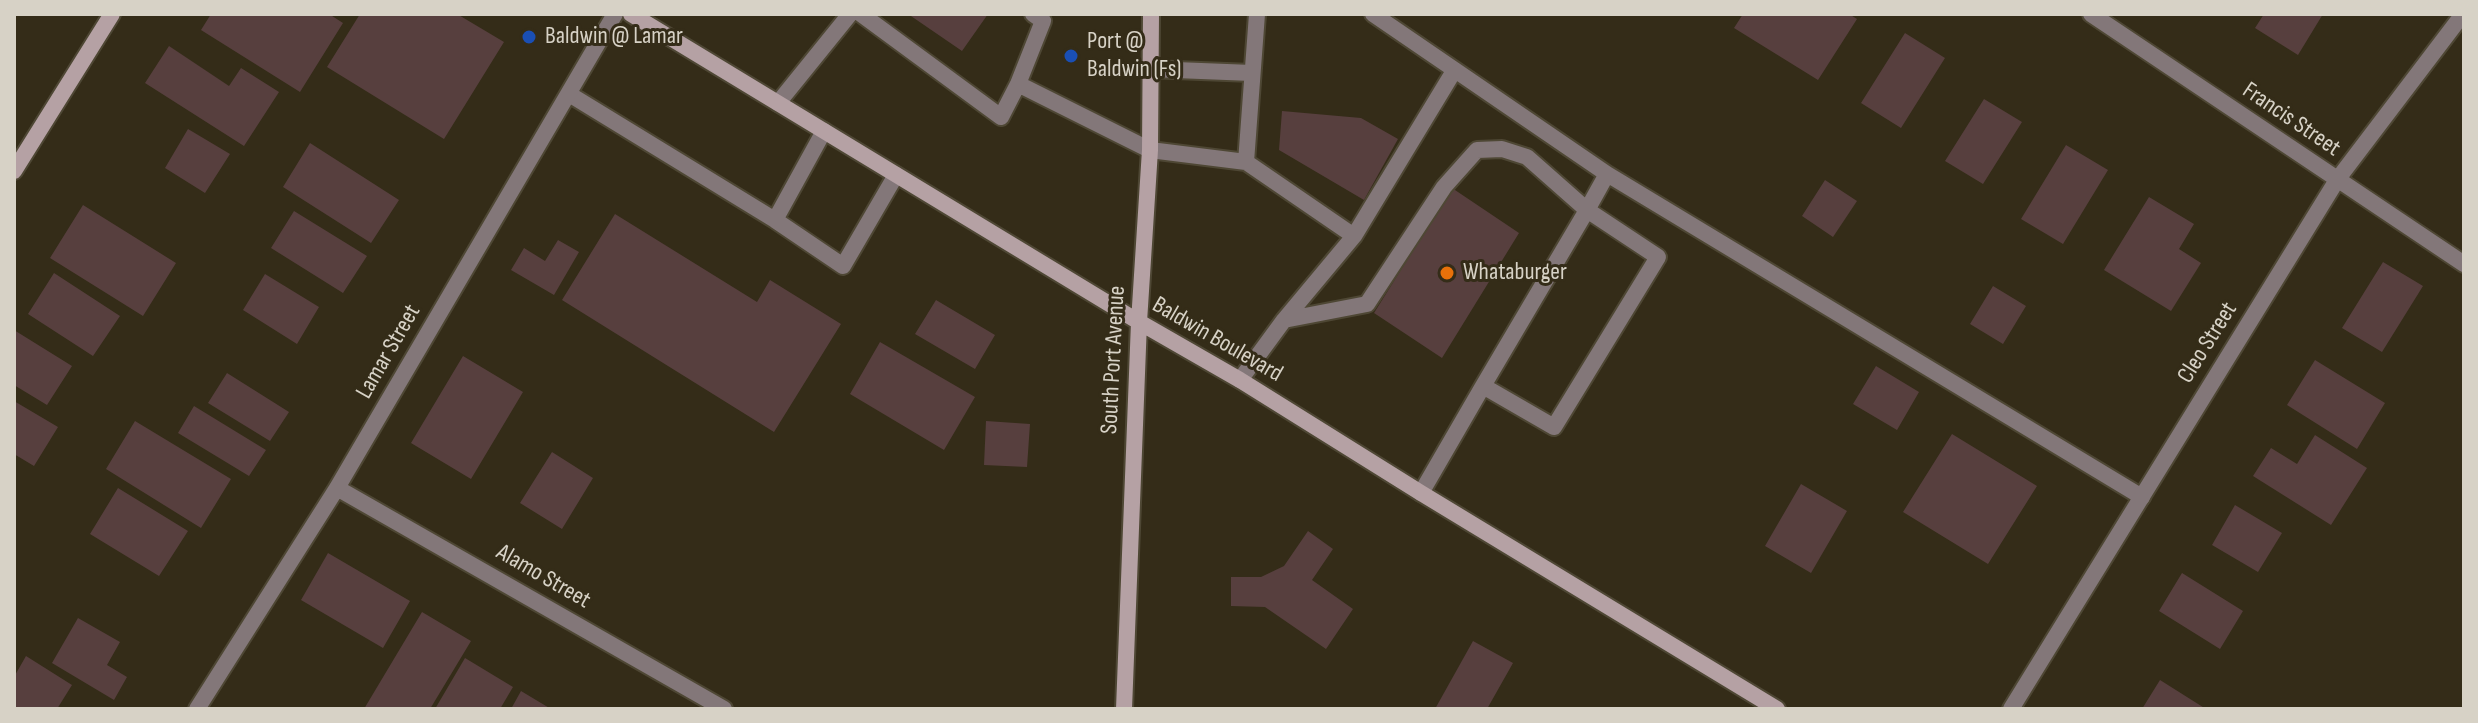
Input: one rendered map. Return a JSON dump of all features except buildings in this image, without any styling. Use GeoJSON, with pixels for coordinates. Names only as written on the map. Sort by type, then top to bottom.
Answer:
{"type":"FeatureCollection","features":[{"type":"Feature","properties":{"kind":"main road"},"geometry":{"type":"LineString","coordinates":[[14,171],[112,14]]}},
{"type":"Feature","properties":{"kind":"main road","name":"Baldwin Boulevard"},"geometry":{"type":"LineString","coordinates":[[631,14],[1240,380],[1777,709]]}},
{"type":"Feature","properties":{"kind":"main road","name":"South Port Avenue"},"geometry":{"type":"LineString","coordinates":[[1124,709],[1139,322],[1150,150],[1151,14]]}},
{"type":"Feature","properties":{"kind":"street","name":"Lamar Street"},"geometry":{"type":"LineString","coordinates":[[197,709],[337,488],[615,14]]}},
{"type":"Feature","properties":{"kind":"street"},"geometry":{"type":"LineString","coordinates":[[778,103],[850,14]]}},
{"type":"Feature","properties":{"kind":"street"},"geometry":{"type":"LineString","coordinates":[[861,14],[1001,117],[1018,84],[1038,18]]}},
{"type":"Feature","properties":{"kind":"street"},"geometry":{"type":"LineString","coordinates":[[1246,162],[1257,14]]}},
{"type":"Feature","properties":{"kind":"street"},"geometry":{"type":"LineString","coordinates":[[1373,14],[1607,174],[2142,497]]}},
{"type":"Feature","properties":{"kind":"street","name":"Francis Street"},"geometry":{"type":"LineString","coordinates":[[2091,14],[2464,264]]}},
{"type":"Feature","properties":{"kind":"street","name":"Cleo Street"},"geometry":{"type":"LineString","coordinates":[[2011,709],[2337,180],[2463,14]]}},
{"type":"Feature","properties":{"kind":"street"},"geometry":{"type":"LineString","coordinates":[[1150,69],[1252,73]]}},
{"type":"Feature","properties":{"kind":"street"},"geometry":{"type":"LineString","coordinates":[[1240,380],[1284,320],[1354,236],[1454,71]]}},
{"type":"Feature","properties":{"kind":"street"},"geometry":{"type":"LineString","coordinates":[[1018,84],[1150,150],[1246,162],[1354,236]]}},
{"type":"Feature","properties":{"kind":"street"},"geometry":{"type":"LineString","coordinates":[[569,94],[775,220],[843,266],[896,175]]}},
{"type":"Feature","properties":{"kind":"street"},"geometry":{"type":"LineString","coordinates":[[775,220],[824,131]]}},
{"type":"Feature","properties":{"kind":"street"},"geometry":{"type":"LineString","coordinates":[[1284,320],[1367,304],[1444,187],[1477,150],[1502,149],[1527,157],[1587,210],[1658,257],[1554,427],[1483,386]]}},
{"type":"Feature","properties":{"kind":"street"},"geometry":{"type":"LineString","coordinates":[[1421,493],[1607,174]]}},
{"type":"Feature","properties":{"kind":"street","name":"Alamo Street"},"geometry":{"type":"LineString","coordinates":[[337,488],[724,709]]}},
{"type":"Feature","properties":{"kind":"place","name":"Baldwin @ Lamar"},"geometry":{"type":"Point","coordinates":[529,37]}},
{"type":"Feature","properties":{"kind":"place","name":"Port @ Baldwin (Fs)"},"geometry":{"type":"Point","coordinates":[1071,56]}},
{"type":"Feature","properties":{"kind":"place","name":"Whataburger"},"geometry":{"type":"Point","coordinates":[1447,273]}}]}
